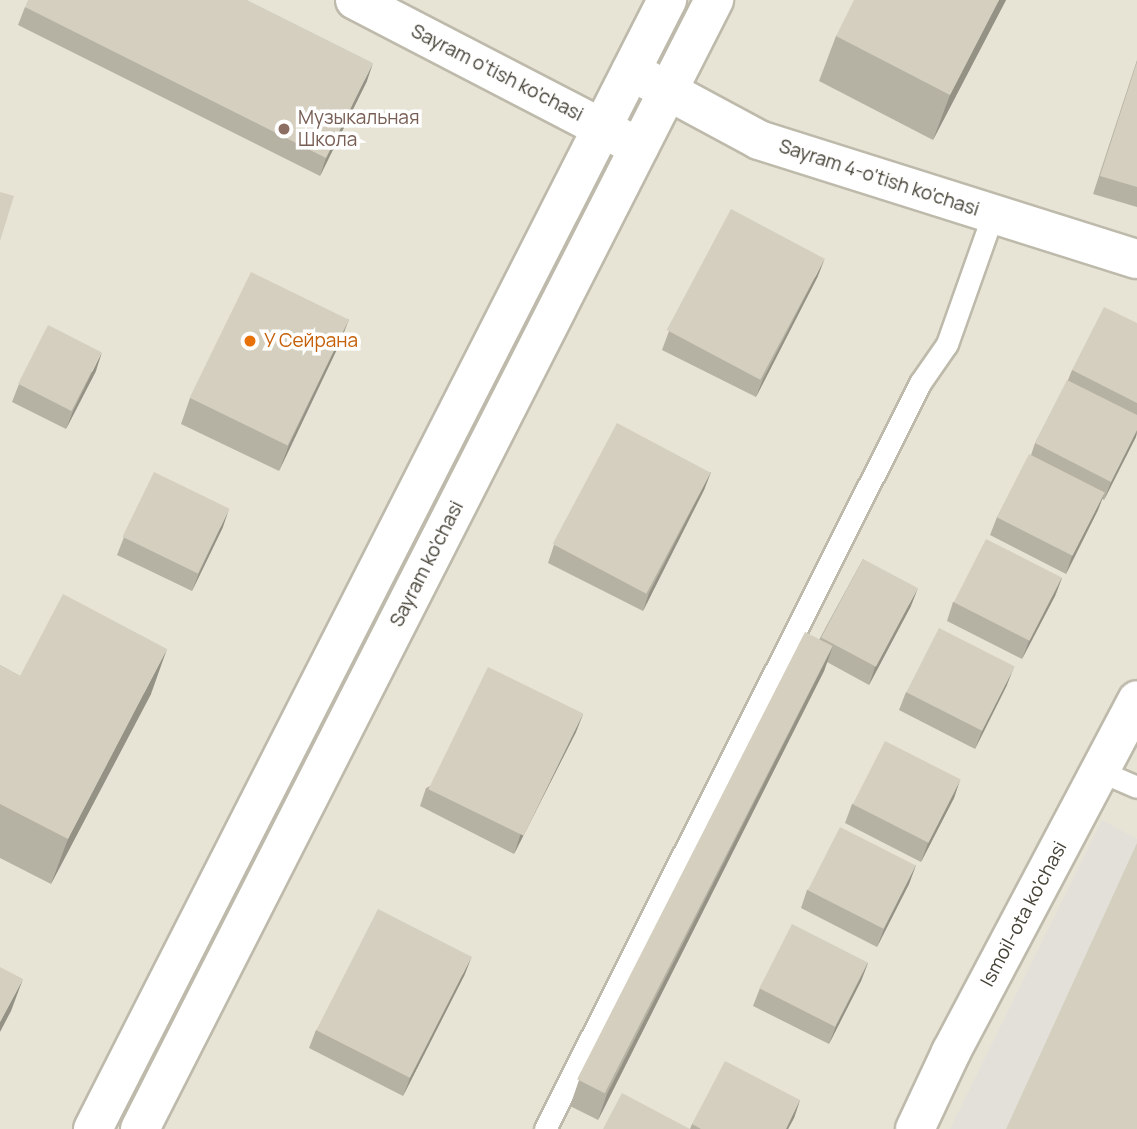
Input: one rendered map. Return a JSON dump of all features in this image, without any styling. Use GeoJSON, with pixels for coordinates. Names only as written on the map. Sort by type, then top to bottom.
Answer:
{"type":"FeatureCollection","features":[{"type":"Feature","properties":{"kind":"street","name":"Sayram o'tish ko'chasi"},"geometry":{"type":"LineString","coordinates":[[355,0],[639,147]]}},
{"type":"Feature","properties":{"kind":"street"},"geometry":{"type":"LineString","coordinates":[[93,1129],[667,0]]}},
{"type":"Feature","properties":{"kind":"street","name":"Sayram ko'chasi"},"geometry":{"type":"LineString","coordinates":[[140,1129],[714,0]]}},
{"type":"Feature","properties":{"kind":"street","name":"Sayram 4-o'tish ko'chasi"},"geometry":{"type":"LineString","coordinates":[[631,71],[759,140],[1137,259]]}},
{"type":"Feature","properties":{"kind":"street","name":"Ismoil-ota ko'chasi"},"geometry":{"type":"LineString","coordinates":[[915,1129],[958,1039],[1137,700]]}},
{"type":"Feature","properties":{"kind":"lane"},"geometry":{"type":"LineString","coordinates":[[545,1129],[920,383],[947,344],[993,214]]}},
{"type":"Feature","properties":{"kind":"lane"},"geometry":{"type":"LineString","coordinates":[[1100,771],[1137,787]]}},
{"type":"Feature","properties":{"kind":"shaded area"},"geometry":{"type":"Polygon","coordinates":[[[0,0],[1137,0],[1137,1129],[0,1129],[0,0]]]}},
{"type":"Feature","properties":{"kind":"shaded area"},"geometry":{"type":"Polygon","coordinates":[[[1102,820],[1137,839],[1137,1129],[950,1129],[1102,820]]]}},
{"type":"Feature","properties":{"kind":"building","name":"Музыкальная Школа"},"geometry":{"type":"Polygon","coordinates":[[[28,0],[247,0],[373,63],[326,158],[25,7],[28,0]]]}},
{"type":"Feature","properties":{"kind":"building"},"geometry":{"type":"Polygon","coordinates":[[[854,0],[999,0],[950,95],[836,36],[854,0]]]}},
{"type":"Feature","properties":{"kind":"building"},"geometry":{"type":"Polygon","coordinates":[[[1137,62],[1137,187],[1100,176],[1137,62]]]}},
{"type":"Feature","properties":{"kind":"building"},"geometry":{"type":"Polygon","coordinates":[[[0,192],[14,196],[0,241],[0,192]]]}},
{"type":"Feature","properties":{"kind":"building"},"geometry":{"type":"Polygon","coordinates":[[[731,209],[825,259],[760,380],[667,330],[731,209]]]}},
{"type":"Feature","properties":{"kind":"building"},"geometry":{"type":"Polygon","coordinates":[[[251,272],[349,320],[288,446],[190,398],[251,272]]]}},
{"type":"Feature","properties":{"kind":"building"},"geometry":{"type":"Polygon","coordinates":[[[1104,307],[1137,323],[1137,403],[1072,370],[1104,307]]]}},
{"type":"Feature","properties":{"kind":"building"},"geometry":{"type":"Polygon","coordinates":[[[48,325],[101,352],[71,411],[18,384],[48,325]]]}},
{"type":"Feature","properties":{"kind":"building"},"geometry":{"type":"Polygon","coordinates":[[[1067,380],[1137,415],[1137,430],[1111,482],[1035,443],[1067,380]]]}},
{"type":"Feature","properties":{"kind":"building"},"geometry":{"type":"Polygon","coordinates":[[[617,423],[711,473],[646,594],[553,544],[617,423]]]}},
{"type":"Feature","properties":{"kind":"building"},"geometry":{"type":"Polygon","coordinates":[[[1029,454],[1105,493],[1073,556],[997,517],[1029,454]]]}},
{"type":"Feature","properties":{"kind":"building"},"geometry":{"type":"Polygon","coordinates":[[[154,472],[229,509],[198,574],[122,537],[154,472]]]}},
{"type":"Feature","properties":{"kind":"building"},"geometry":{"type":"Polygon","coordinates":[[[986,539],[1062,578],[1030,641],[954,602],[986,539]]]}},
{"type":"Feature","properties":{"kind":"building"},"geometry":{"type":"Polygon","coordinates":[[[863,559],[918,588],[876,667],[821,638],[863,559]]]}},
{"type":"Feature","properties":{"kind":"building"},"geometry":{"type":"Polygon","coordinates":[[[63,594],[167,649],[68,839],[0,804],[0,665],[20,676],[63,594]]]}},
{"type":"Feature","properties":{"kind":"building"},"geometry":{"type":"Polygon","coordinates":[[[939,628],[1015,667],[982,731],[906,692],[939,628]]]}},
{"type":"Feature","properties":{"kind":"building"},"geometry":{"type":"Polygon","coordinates":[[[805,632],[833,646],[605,1093],[577,1079],[805,632]]]}},
{"type":"Feature","properties":{"kind":"building"},"geometry":{"type":"Polygon","coordinates":[[[488,667],[583,713],[524,836],[428,789],[488,667]]]}},
{"type":"Feature","properties":{"kind":"building"},"geometry":{"type":"Polygon","coordinates":[[[885,741],[961,780],[929,843],[853,804],[885,741]]]}},
{"type":"Feature","properties":{"kind":"building"},"geometry":{"type":"Polygon","coordinates":[[[840,827],[916,866],[884,929],[808,890],[840,827]]]}},
{"type":"Feature","properties":{"kind":"building"},"geometry":{"type":"Polygon","coordinates":[[[1137,843],[1137,1129],[1006,1129],[1137,843]]]}},
{"type":"Feature","properties":{"kind":"building"},"geometry":{"type":"Polygon","coordinates":[[[378,909],[472,957],[410,1078],[316,1030],[378,909]]]}},
{"type":"Feature","properties":{"kind":"building"},"geometry":{"type":"Polygon","coordinates":[[[792,924],[868,963],[835,1027],[759,988],[792,924]]]}},
{"type":"Feature","properties":{"kind":"building"},"geometry":{"type":"Polygon","coordinates":[[[0,967],[23,979],[0,1022],[0,967]]]}},
{"type":"Feature","properties":{"kind":"building"},"geometry":{"type":"Polygon","coordinates":[[[725,1061],[800,1100],[786,1129],[701,1129],[692,1124],[725,1061]]]}},
{"type":"Feature","properties":{"kind":"building"},"geometry":{"type":"Polygon","coordinates":[[[622,1093],[690,1129],[603,1129],[622,1093]]]}},
{"type":"Feature","properties":{"kind":"place","name":"Музыкальная Школа"},"geometry":{"type":"Point","coordinates":[284,129]}},
{"type":"Feature","properties":{"kind":"place","name":"У Сейрана"},"geometry":{"type":"Point","coordinates":[250,341]}}]}
